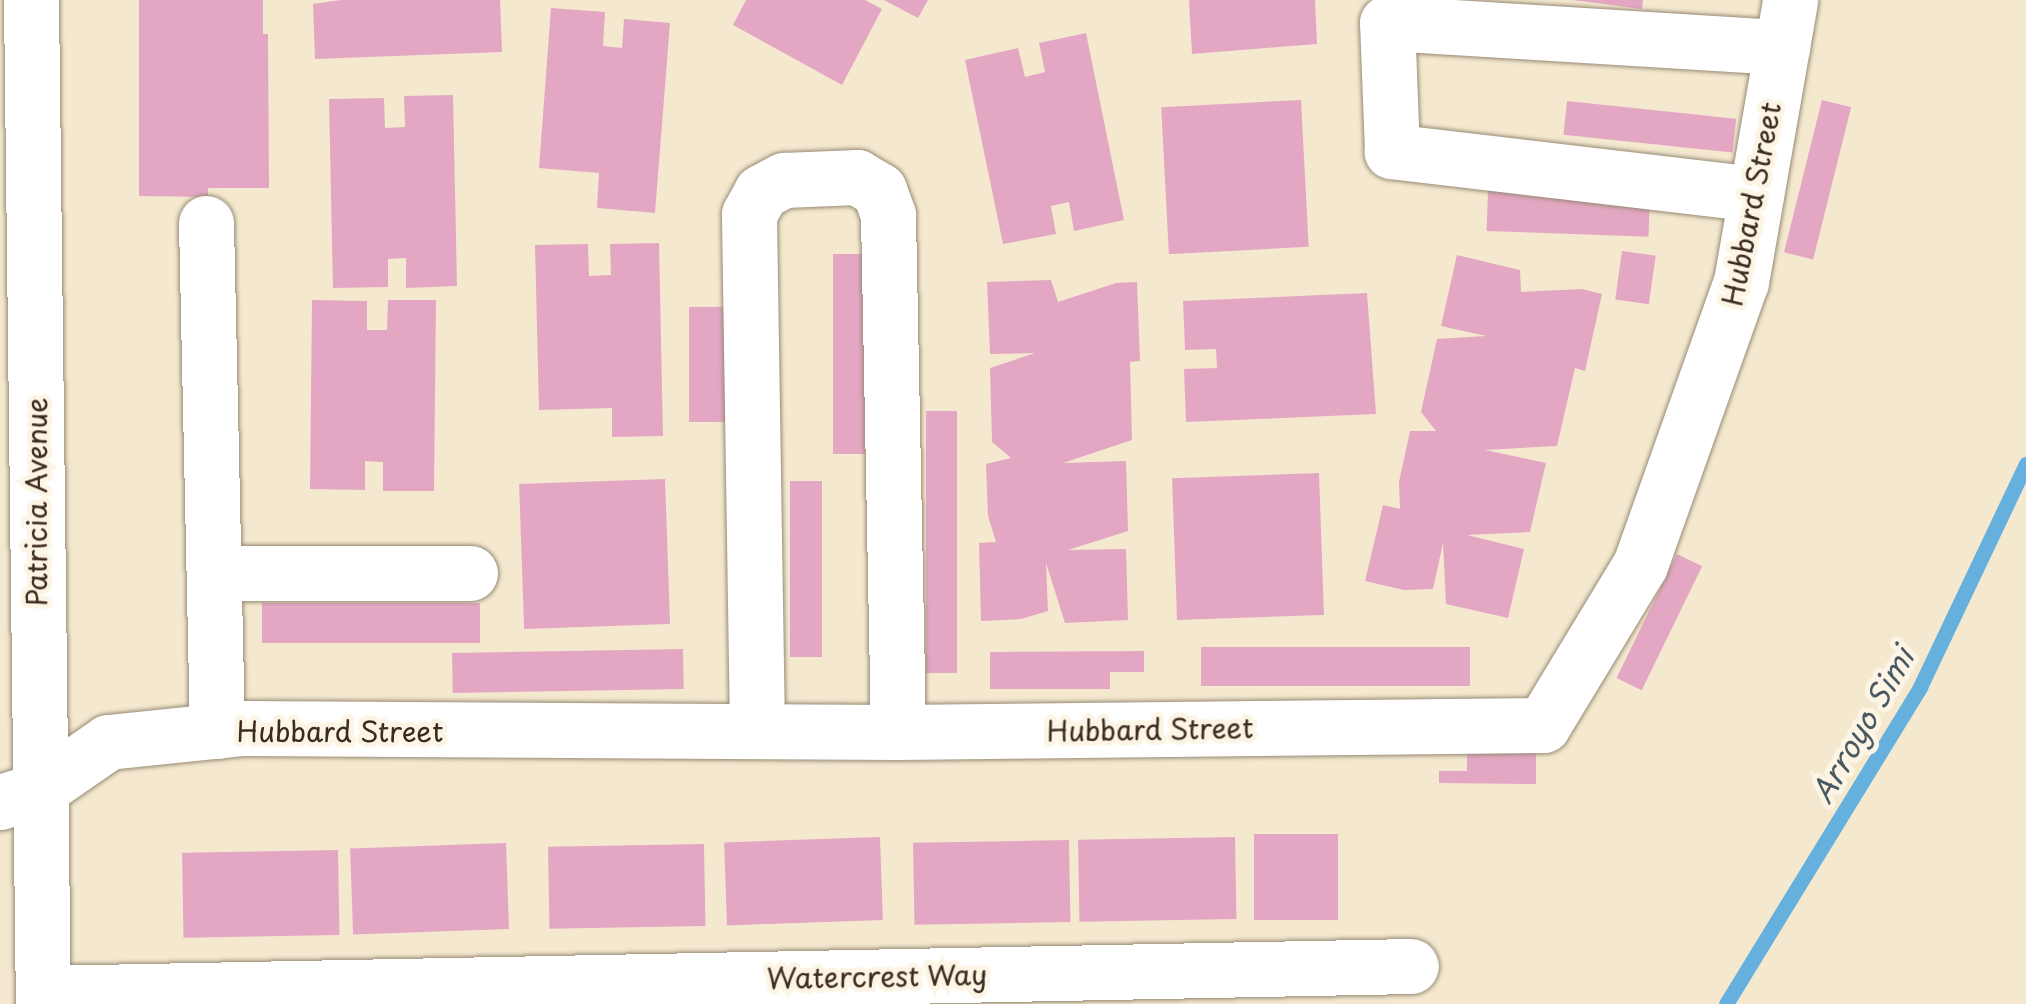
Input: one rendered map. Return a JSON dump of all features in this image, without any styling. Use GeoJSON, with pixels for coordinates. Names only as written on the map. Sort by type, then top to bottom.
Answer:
{"type":"FeatureCollection","features":[{"type":"Feature","properties":{"kind":"street","name":"Patricia Avenue"},"geometry":{"type":"LineString","coordinates":[[21,13],[17,238],[19,796],[43,998]]}},
{"type":"Feature","properties":{"kind":"street"},"geometry":{"type":"LineString","coordinates":[[1756,194],[1392,152],[1387,23],[1786,23]]}},
{"type":"Feature","properties":{"kind":"street","name":"Hubbard Street"},"geometry":{"type":"LineString","coordinates":[[19,796],[108,742],[217,730],[898,732],[1543,725],[1640,565],[1741,282],[1786,23]]}},
{"type":"Feature","properties":{"kind":"street"},"geometry":{"type":"LineString","coordinates":[[757,732],[749,214],[761,192],[784,180],[857,177],[879,190],[888,215],[898,732]]}},
{"type":"Feature","properties":{"kind":"street"},"geometry":{"type":"LineString","coordinates":[[206,223],[217,730]]}},
{"type":"Feature","properties":{"kind":"street"},"geometry":{"type":"LineString","coordinates":[[214,573],[470,573]]}},
{"type":"Feature","properties":{"kind":"street","name":"Watercrest Way"},"geometry":{"type":"LineString","coordinates":[[43,998],[1412,966]]}},
{"type":"Feature","properties":{"kind":"building"},"geometry":{"type":"Polygon","coordinates":[[[139,0],[263,0],[263,34],[268,34],[269,188],[208,188],[208,197],[139,196],[139,0]]]}},
{"type":"Feature","properties":{"kind":"building"},"geometry":{"type":"Polygon","coordinates":[[[341,0],[500,0],[502,52],[315,59],[313,4],[341,0]]]}},
{"type":"Feature","properties":{"kind":"building"},"geometry":{"type":"Polygon","coordinates":[[[746,0],[865,0],[882,9],[842,85],[733,25],[746,0]]]}},
{"type":"Feature","properties":{"kind":"building"},"geometry":{"type":"Polygon","coordinates":[[[884,0],[928,0],[918,18],[884,0]]]}},
{"type":"Feature","properties":{"kind":"building"},"geometry":{"type":"Polygon","coordinates":[[[1189,0],[1315,0],[1317,44],[1192,54],[1189,0]]]}},
{"type":"Feature","properties":{"kind":"building"},"geometry":{"type":"Polygon","coordinates":[[[1573,0],[1643,0],[1642,9],[1573,0]]]}},
{"type":"Feature","properties":{"kind":"building"},"geometry":{"type":"Polygon","coordinates":[[[551,8],[605,12],[603,46],[622,48],[624,19],[670,23],[655,213],[597,208],[599,173],[539,168],[551,8]]]}},
{"type":"Feature","properties":{"kind":"building"},"geometry":{"type":"Polygon","coordinates":[[[1086,33],[1124,220],[1074,231],[1069,202],[1051,206],[1056,234],[1003,244],[965,60],[1018,48],[1025,77],[1045,72],[1039,43],[1086,33]]]}},
{"type":"Feature","properties":{"kind":"building"},"geometry":{"type":"Polygon","coordinates":[[[453,95],[457,286],[406,288],[406,258],[388,259],[388,287],[333,288],[329,99],[384,98],[385,128],[405,127],[404,96],[453,95]]]}},
{"type":"Feature","properties":{"kind":"building"},"geometry":{"type":"Polygon","coordinates":[[[1301,100],[1309,247],[1169,254],[1161,107],[1301,100]]]}},
{"type":"Feature","properties":{"kind":"building"},"geometry":{"type":"Polygon","coordinates":[[[1822,100],[1851,107],[1813,260],[1784,252],[1822,100]]]}},
{"type":"Feature","properties":{"kind":"building"},"geometry":{"type":"Polygon","coordinates":[[[1567,101],[1736,119],[1733,153],[1563,135],[1567,101]]]}},
{"type":"Feature","properties":{"kind":"building"},"geometry":{"type":"Polygon","coordinates":[[[1488,191],[1650,197],[1649,237],[1487,231],[1488,191]]]}},
{"type":"Feature","properties":{"kind":"building"},"geometry":{"type":"Polygon","coordinates":[[[659,243],[663,436],[612,437],[612,408],[539,410],[535,245],[588,244],[589,276],[611,275],[610,244],[659,243]]]}},
{"type":"Feature","properties":{"kind":"building"},"geometry":{"type":"Polygon","coordinates":[[[1622,251],[1656,256],[1649,304],[1615,300],[1622,251]]]}},
{"type":"Feature","properties":{"kind":"building"},"geometry":{"type":"Polygon","coordinates":[[[833,254],[865,254],[865,454],[833,454],[833,254]]]}},
{"type":"Feature","properties":{"kind":"building"},"geometry":{"type":"Polygon","coordinates":[[[1457,255],[1520,270],[1521,292],[1582,289],[1602,294],[1585,371],[1575,368],[1557,446],[1485,450],[1546,463],[1530,532],[1467,535],[1524,549],[1508,618],[1446,604],[1443,543],[1433,589],[1404,590],[1365,581],[1383,505],[1400,509],[1399,482],[1410,431],[1436,431],[1421,412],[1437,339],[1486,336],[1441,326],[1457,255]]]}},
{"type":"Feature","properties":{"kind":"building"},"geometry":{"type":"Polygon","coordinates":[[[1051,280],[1058,302],[1116,283],[1137,282],[1140,361],[1130,362],[1132,440],[1063,463],[1126,461],[1128,531],[1068,550],[1126,549],[1128,620],[1065,623],[1046,563],[1048,611],[1021,619],[981,621],[979,543],[996,542],[988,516],[986,464],[1011,458],[992,442],[990,368],[1035,353],[990,354],[987,282],[1051,280]]]}},
{"type":"Feature","properties":{"kind":"building"},"geometry":{"type":"Polygon","coordinates":[[[1367,293],[1376,414],[1186,422],[1184,369],[1217,368],[1216,349],[1185,350],[1183,301],[1367,293]]]}},
{"type":"Feature","properties":{"kind":"building"},"geometry":{"type":"Polygon","coordinates":[[[312,300],[367,301],[367,330],[387,330],[388,300],[436,300],[434,491],[383,491],[383,462],[365,461],[365,490],[310,489],[312,300]]]}},
{"type":"Feature","properties":{"kind":"building"},"geometry":{"type":"Polygon","coordinates":[[[689,307],[729,307],[729,422],[689,422],[689,307]]]}},
{"type":"Feature","properties":{"kind":"building"},"geometry":{"type":"Polygon","coordinates":[[[926,411],[957,411],[957,673],[926,673],[926,411]]]}},
{"type":"Feature","properties":{"kind":"building"},"geometry":{"type":"Polygon","coordinates":[[[1319,473],[1324,615],[1177,620],[1172,478],[1319,473]]]}},
{"type":"Feature","properties":{"kind":"building"},"geometry":{"type":"Polygon","coordinates":[[[665,479],[670,624],[524,629],[519,484],[665,479]]]}},
{"type":"Feature","properties":{"kind":"building"},"geometry":{"type":"Polygon","coordinates":[[[790,481],[822,481],[822,657],[790,657],[790,481]]]}},
{"type":"Feature","properties":{"kind":"building"},"geometry":{"type":"Polygon","coordinates":[[[1677,554],[1702,566],[1642,690],[1617,678],[1677,554]]]}},
{"type":"Feature","properties":{"kind":"building"},"geometry":{"type":"Polygon","coordinates":[[[262,603],[480,603],[480,643],[262,643],[262,603]]]}},
{"type":"Feature","properties":{"kind":"building"},"geometry":{"type":"Polygon","coordinates":[[[1201,647],[1470,647],[1470,686],[1201,686],[1201,647]]]}},
{"type":"Feature","properties":{"kind":"building"},"geometry":{"type":"Polygon","coordinates":[[[683,649],[684,689],[453,693],[452,653],[683,649]]]}},
{"type":"Feature","properties":{"kind":"building"},"geometry":{"type":"Polygon","coordinates":[[[1144,651],[1144,672],[1110,672],[1110,689],[990,689],[990,652],[1144,651]]]}},
{"type":"Feature","properties":{"kind":"building"},"geometry":{"type":"Polygon","coordinates":[[[1467,750],[1536,751],[1536,784],[1439,783],[1439,771],[1467,771],[1467,750]]]}},
{"type":"Feature","properties":{"kind":"building"},"geometry":{"type":"Polygon","coordinates":[[[1254,834],[1338,834],[1338,920],[1254,920],[1254,834]]]}},
{"type":"Feature","properties":{"kind":"building"},"geometry":{"type":"Polygon","coordinates":[[[880,837],[883,920],[727,925],[724,842],[880,837]]]}},
{"type":"Feature","properties":{"kind":"building"},"geometry":{"type":"Polygon","coordinates":[[[1235,837],[1236,919],[1079,922],[1078,840],[1235,837]]]}},
{"type":"Feature","properties":{"kind":"building"},"geometry":{"type":"Polygon","coordinates":[[[1069,840],[1070,922],[914,925],[913,843],[1069,840]]]}},
{"type":"Feature","properties":{"kind":"building"},"geometry":{"type":"Polygon","coordinates":[[[506,843],[509,929],[353,934],[350,848],[506,843]]]}},
{"type":"Feature","properties":{"kind":"building"},"geometry":{"type":"Polygon","coordinates":[[[704,844],[705,926],[549,929],[548,847],[704,844]]]}},
{"type":"Feature","properties":{"kind":"building"},"geometry":{"type":"Polygon","coordinates":[[[338,850],[339,935],[184,938],[182,853],[338,850]]]}},
{"type":"Feature","properties":{"kind":"waterway","name":"Arroyo Simi"},"geometry":{"type":"LineString","coordinates":[[1726,1004],[1920,687],[2026,464]]}}]}
